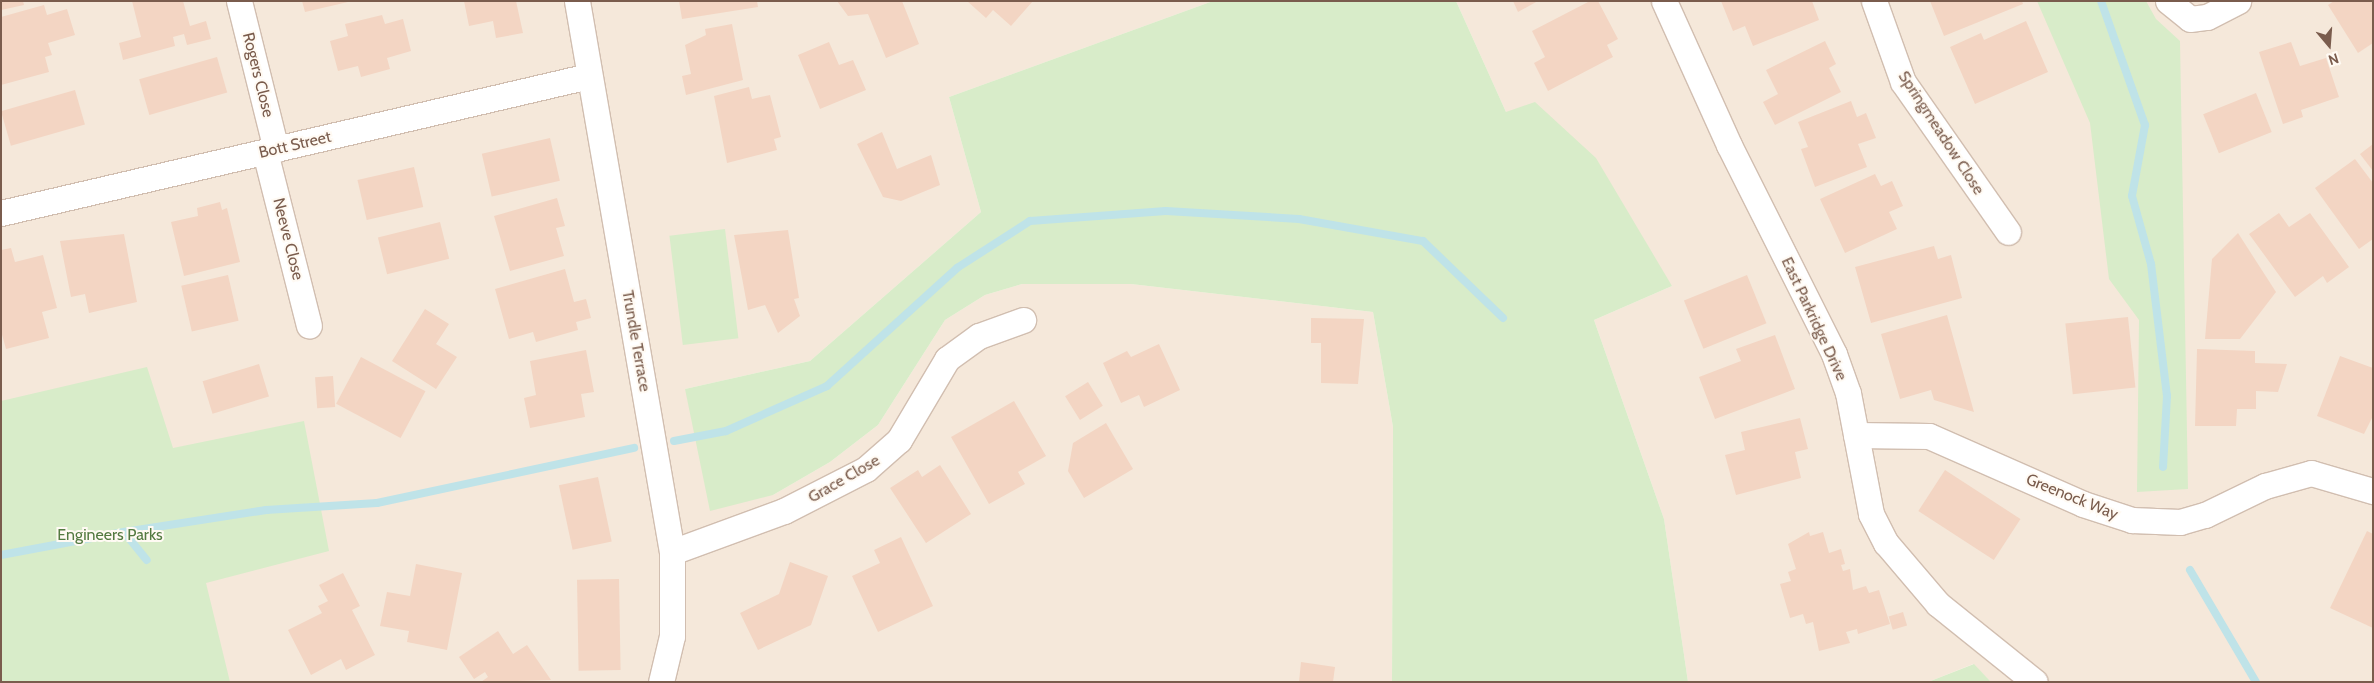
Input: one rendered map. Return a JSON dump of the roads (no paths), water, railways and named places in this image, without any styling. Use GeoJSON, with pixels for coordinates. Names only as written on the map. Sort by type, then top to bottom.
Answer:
{"type":"FeatureCollection","features":[{"type":"Feature","properties":{"kind":"street","name":"Rogers Close"},"geometry":{"type":"LineString","coordinates":[[239,1],[271,150]]}},
{"type":"Feature","properties":{"kind":"street","name":"Trundle Terrace"},"geometry":{"type":"LineString","coordinates":[[577,1],[672,552],[672,636],[661,682]]}},
{"type":"Feature","properties":{"kind":"street","name":"East Parkridge Drive"},"geometry":{"type":"LineString","coordinates":[[1664,1],[1729,145],[1834,354],[1856,435],[1871,514],[1886,543],[1938,604],[2035,682]]}},
{"type":"Feature","properties":{"kind":"street","name":"Springmeadow Close"},"geometry":{"type":"LineString","coordinates":[[1874,1],[1903,82],[2008,232]]}},
{"type":"Feature","properties":{"kind":"street"},"geometry":{"type":"LineString","coordinates":[[2168,1],[2190,19],[2207,16],[2238,1]]}},
{"type":"Feature","properties":{"kind":"street","name":"Bott Street"},"geometry":{"type":"LineString","coordinates":[[1,213],[589,76]]}},
{"type":"Feature","properties":{"kind":"street","name":"Neeve Close"},"geometry":{"type":"LineString","coordinates":[[271,150],[309,326]]}},
{"type":"Feature","properties":{"kind":"street","name":"Grace Close"},"geometry":{"type":"LineString","coordinates":[[672,552],[776,514],[866,469],[899,440],[947,359],[979,336],[1022,320]]}},
{"type":"Feature","properties":{"kind":"street","name":"Greenock Way"},"geometry":{"type":"LineString","coordinates":[[1856,435],[1929,436],[2083,504],[2132,520],[2180,522],[2205,515],[2265,486],[2310,473],[2373,491]]}},
{"type":"Feature","properties":{"kind":"waterway"},"geometry":{"type":"LineString","coordinates":[[2101,1],[2145,125],[2132,196],[2151,264],[2167,396],[2163,467]]}},
{"type":"Feature","properties":{"kind":"waterway"},"geometry":{"type":"LineString","coordinates":[[674,441],[726,431],[827,386],[957,268],[1030,221],[1166,211],[1299,219],[1423,241],[1503,318]]}},
{"type":"Feature","properties":{"kind":"waterway"},"geometry":{"type":"LineString","coordinates":[[124,532],[266,510],[377,503],[634,448]]}},
{"type":"Feature","properties":{"kind":"waterway"},"geometry":{"type":"LineString","coordinates":[[1,555],[124,532],[147,560]]}},
{"type":"Feature","properties":{"kind":"waterway"},"geometry":{"type":"LineString","coordinates":[[2190,570],[2256,682]]}},
{"type":"Feature","properties":{"kind":"park label","name":"Engineers Parks"},"geometry":{"type":"Point","coordinates":[110,535]}}]}
